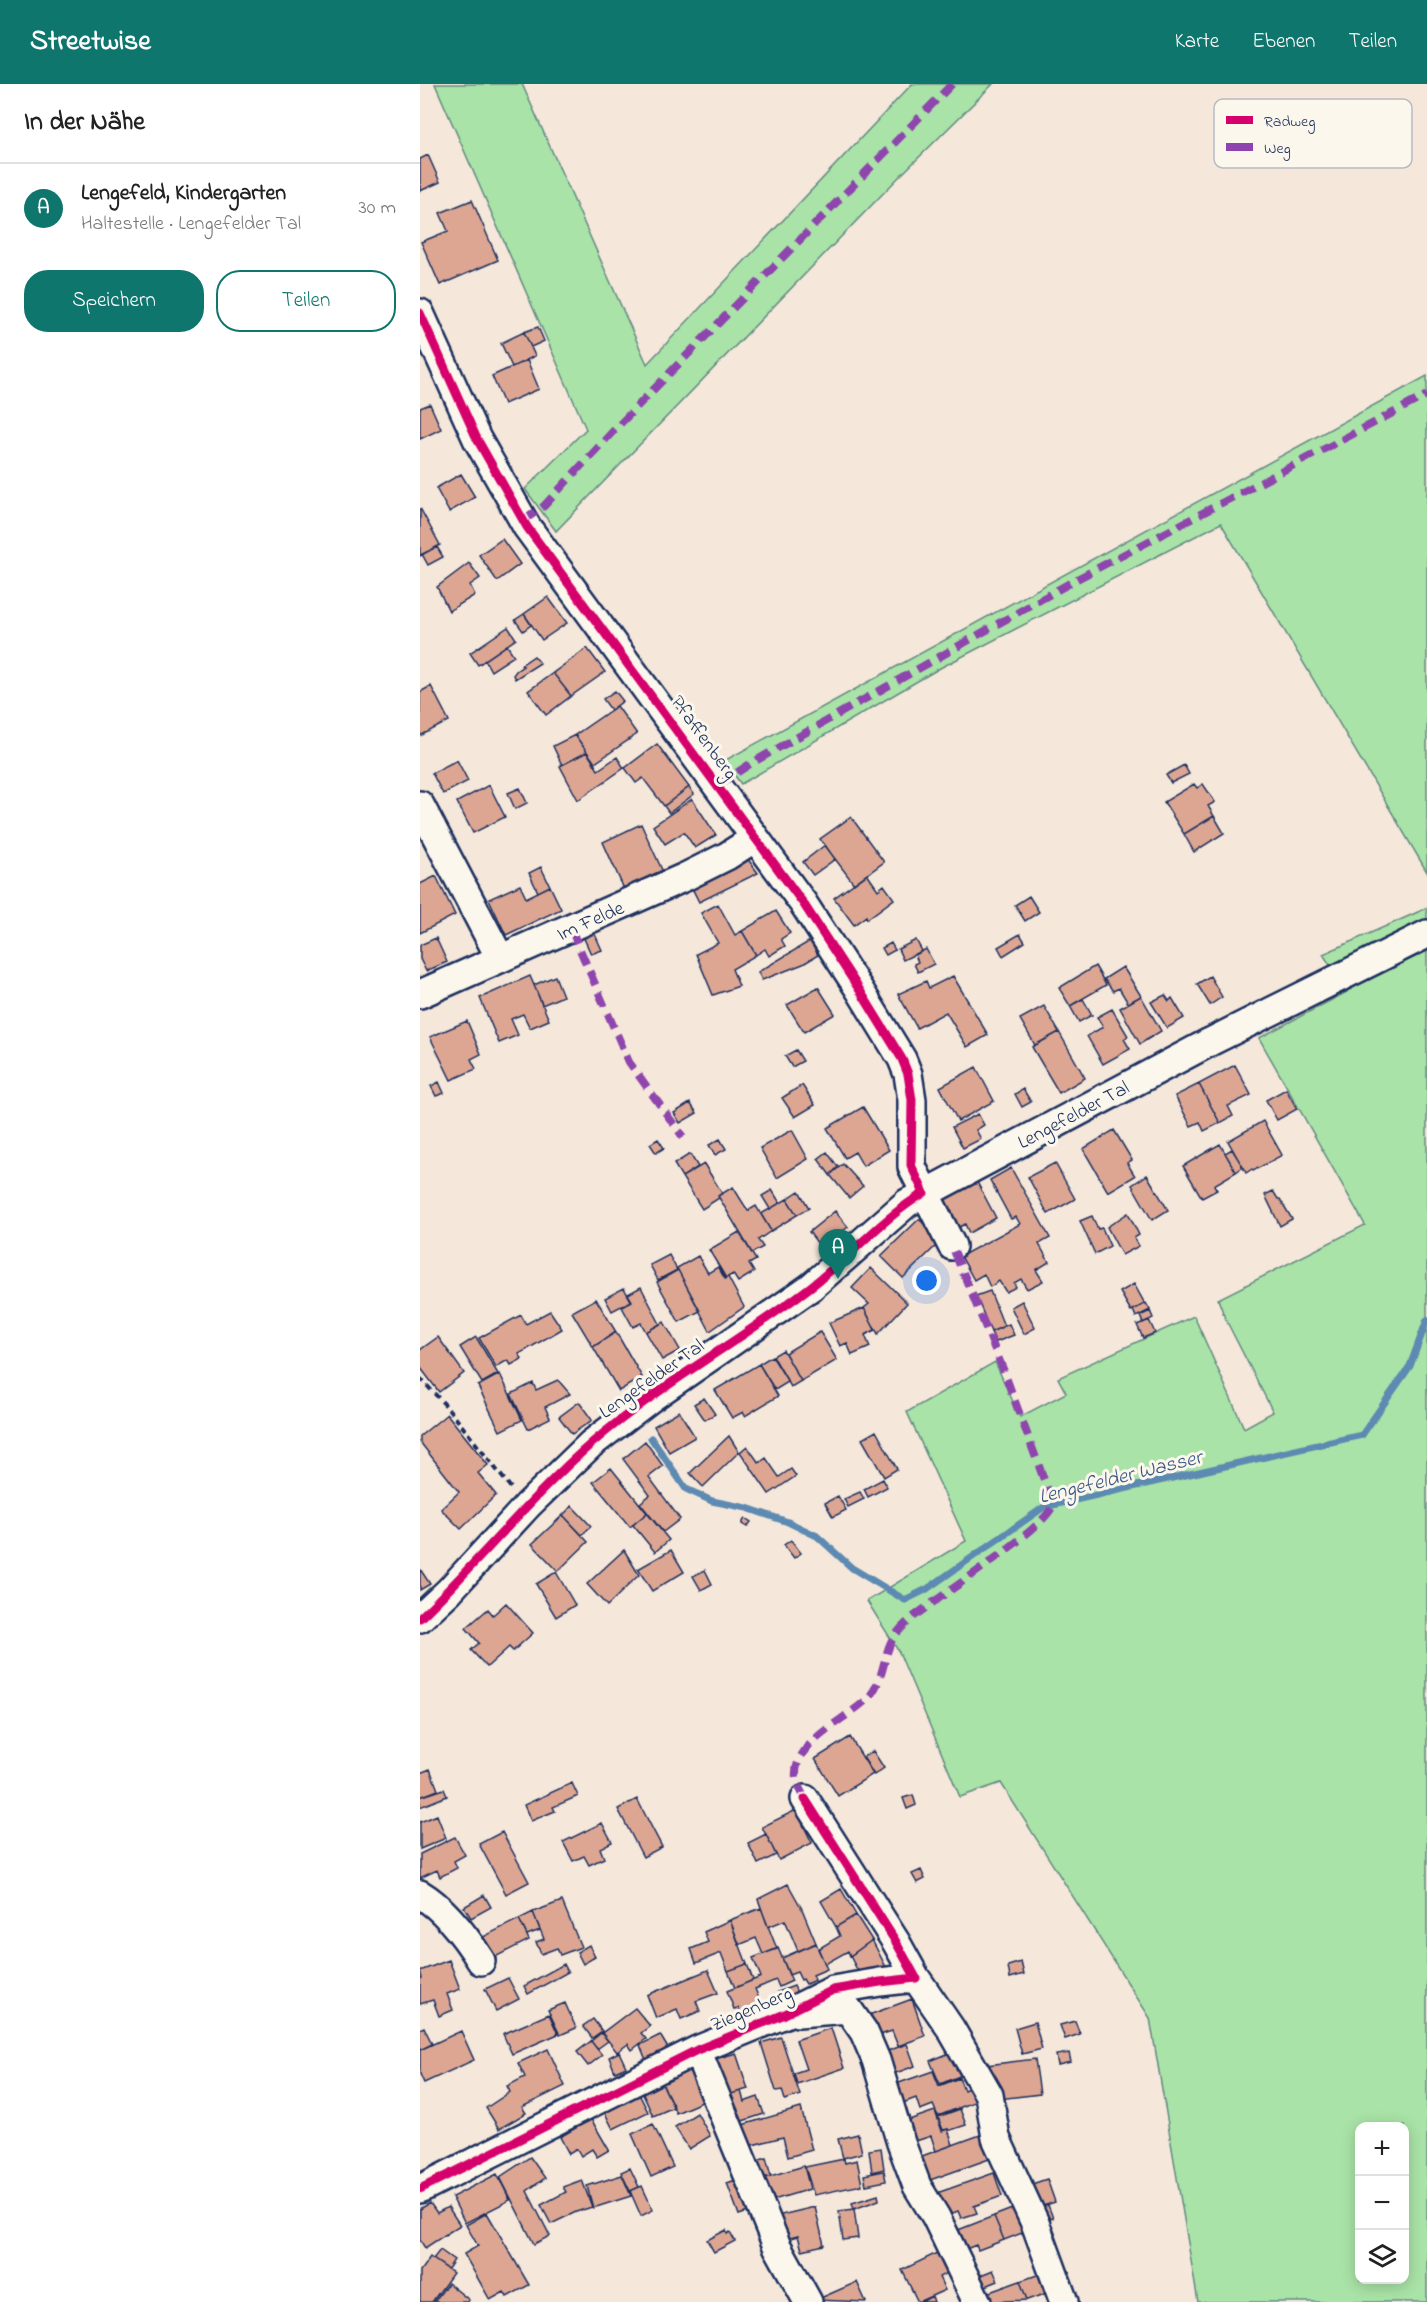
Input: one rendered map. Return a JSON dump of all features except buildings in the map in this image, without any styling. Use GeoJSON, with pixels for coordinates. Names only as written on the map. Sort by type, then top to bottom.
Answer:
{"type":"FeatureCollection","features":[{"type":"Feature","properties":{"kind":"street","name":"Pfaffenberg"},"geometry":{"type":"LineString","coordinates":[[420,313],[477,439],[523,521],[816,921],[905,1066],[910,1080],[913,1107],[911,1165],[952,1246]]}},
{"type":"Feature","properties":{"kind":"street"},"geometry":{"type":"LineString","coordinates":[[420,805],[500,958]]}},
{"type":"Feature","properties":{"kind":"street","name":"Im Felde"},"geometry":{"type":"LineString","coordinates":[[420,994],[685,877],[727,856],[755,838]]}},
{"type":"Feature","properties":{"kind":"street","name":"Lengefelder Tal"},"geometry":{"type":"LineString","coordinates":[[420,1618],[449,1591],[528,1504],[584,1451],[622,1419],[811,1287],[893,1213],[924,1193],[1293,999],[1427,934]]}},
{"type":"Feature","properties":{"kind":"street"},"geometry":{"type":"LineString","coordinates":[[805,1798],[896,1942],[915,1978],[951,2029],[989,2095],[996,2138],[1035,2223],[1064,2302]]}},
{"type":"Feature","properties":{"kind":"street"},"geometry":{"type":"LineString","coordinates":[[420,1894],[467,1938],[481,1961]]}},
{"type":"Feature","properties":{"kind":"street","name":"Ziegenberg"},"geometry":{"type":"LineString","coordinates":[[420,2189],[697,2050],[785,2014],[833,1990],[915,1978]]}},
{"type":"Feature","properties":{"kind":"street","name":"Ziegenberg"},"geometry":{"type":"LineString","coordinates":[[785,2014],[848,2009],[864,2032],[876,2060],[901,2143],[917,2186],[936,2217],[977,2302]]}},
{"type":"Feature","properties":{"kind":"street","name":"Ziegenberg"},"geometry":{"type":"LineString","coordinates":[[697,2050],[777,2246],[808,2302]]}},
{"type":"Feature","properties":{"kind":"path"},"geometry":{"type":"LineString","coordinates":[[420,1378],[447,1407],[510,1487],[528,1504]]}},
{"type":"Feature","properties":{"kind":"green space"},"geometry":{"type":"Polygon","coordinates":[[[435,84],[522,84],[647,364],[912,84],[993,84],[898,178],[556,531],[525,489],[586,429],[435,84]]]}},
{"type":"Feature","properties":{"kind":"green space"},"geometry":{"type":"Polygon","coordinates":[[[1427,376],[1427,872],[1221,523],[940,668],[741,784],[724,761],[1427,376]]]}},
{"type":"Feature","properties":{"kind":"green space"},"geometry":{"type":"Polygon","coordinates":[[[1427,908],[1427,2302],[1198,2302],[1150,2018],[1001,1783],[960,1797],[899,1652],[867,1601],[966,1541],[907,1412],[995,1362],[1020,1417],[1066,1393],[1058,1378],[1194,1316],[1244,1428],[1273,1412],[1225,1318],[1218,1299],[1365,1225],[1259,1038],[1347,992],[1323,954],[1427,908]]]}},
{"type":"Feature","properties":{"kind":"waterway","name":"Lengefelder Wasser"},"geometry":{"type":"LineString","coordinates":[[651,1438],[686,1489],[712,1501],[747,1508],[788,1522],[817,1536],[852,1568],[905,1600],[927,1589],[1044,1507],[1362,1435],[1410,1366],[1427,1320]]}},
{"type":"Feature","properties":{"kind":"marked path"},"geometry":{"type":"LineString","coordinates":[[523,521],[544,506],[616,428],[952,84]]}},
{"type":"Feature","properties":{"kind":"marked path"},"geometry":{"type":"LineString","coordinates":[[718,785],[750,764],[1077,579],[1427,395]]}},
{"type":"Feature","properties":{"kind":"marked path"},"geometry":{"type":"LineString","coordinates":[[571,929],[629,1062],[683,1137]]}},
{"type":"Feature","properties":{"kind":"marked path"},"geometry":{"type":"LineString","coordinates":[[805,1799],[796,1778],[797,1765],[802,1754],[822,1733],[857,1708],[872,1694],[891,1642],[898,1632],[912,1618],[1014,1544],[1047,1514],[1053,1504],[1003,1369],[952,1246]]}},
{"type":"Feature","properties":{"kind":"cycle path"},"geometry":{"type":"LineString","coordinates":[[420,313],[477,439],[527,527],[803,903],[902,1059],[908,1074],[912,1100],[911,1165],[924,1193],[908,1203],[809,1288],[644,1402],[592,1443],[547,1485],[420,1618]]}},
{"type":"Feature","properties":{"kind":"cycle path"},"geometry":{"type":"LineString","coordinates":[[420,2189],[697,2050],[785,2014],[833,1990],[916,1978],[896,1942],[805,1799]]}},
{"type":"Feature","properties":{"kind":"place","name":"Lengefeld, Kindergarten"},"geometry":{"type":"Point","coordinates":[838,1279]}}]}
